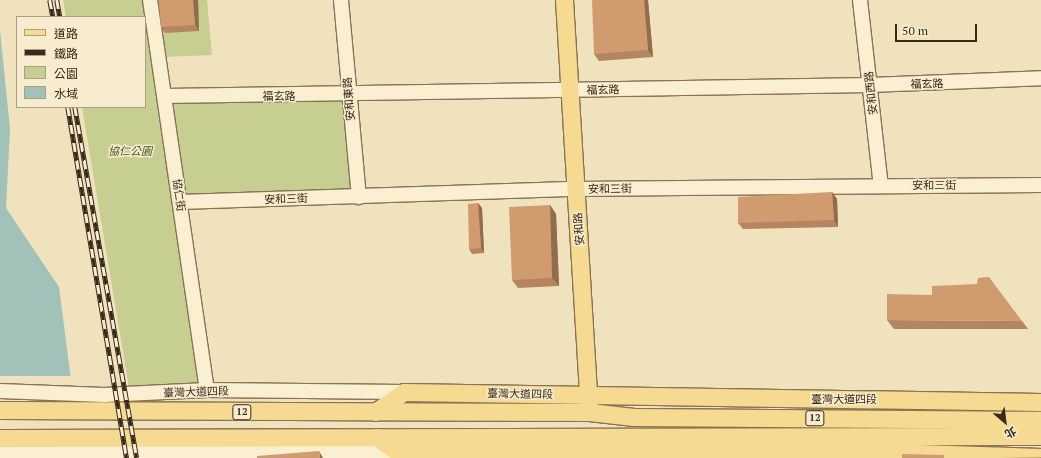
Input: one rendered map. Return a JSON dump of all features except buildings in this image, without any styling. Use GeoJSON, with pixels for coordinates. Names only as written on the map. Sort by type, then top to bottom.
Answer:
{"type":"FeatureCollection","features":[{"type":"Feature","properties":{"kind":"main road","name":"安和路"},"geometry":{"type":"LineString","coordinates":[[564,0],[590,394],[590,449]]}},
{"type":"Feature","properties":{"kind":"main road","name":"臺灣大道四段"},"geometry":{"type":"LineString","coordinates":[[404,392],[1041,402]]}},
{"type":"Feature","properties":{"kind":"main road"},"geometry":{"type":"LineString","coordinates":[[375,412],[404,392]]}},
{"type":"Feature","properties":{"kind":"main road","name":"臺灣大道四段"},"geometry":{"type":"LineString","coordinates":[[0,410],[589,412],[634,416],[1041,420]]}},
{"type":"Feature","properties":{"kind":"main road","name":"12"},"geometry":{"type":"LineString","coordinates":[[590,449],[1041,436]]}},
{"type":"Feature","properties":{"kind":"main road"},"geometry":{"type":"LineString","coordinates":[[376,437],[398,453],[590,449]]}},
{"type":"Feature","properties":{"kind":"main road","name":"12"},"geometry":{"type":"LineString","coordinates":[[0,438],[110,450],[210,449],[376,437],[590,449],[1041,457]]}},
{"type":"Feature","properties":{"kind":"street","name":"協仁街"},"geometry":{"type":"LineString","coordinates":[[150,0],[207,390]]}},
{"type":"Feature","properties":{"kind":"street","name":"安和東路"},"geometry":{"type":"LineString","coordinates":[[341,0],[348,96],[359,197]]}},
{"type":"Feature","properties":{"kind":"street","name":"安和西路"},"geometry":{"type":"LineString","coordinates":[[860,0],[881,186]]}},
{"type":"Feature","properties":{"kind":"street","name":"福玄路"},"geometry":{"type":"LineString","coordinates":[[165,96],[348,96],[570,90],[870,86],[1041,78]]}},
{"type":"Feature","properties":{"kind":"street","name":"安和三街"},"geometry":{"type":"LineString","coordinates":[[180,202],[576,189],[1041,185]]}},
{"type":"Feature","properties":{"kind":"street","name":"臺灣大道四段"},"geometry":{"type":"LineString","coordinates":[[0,391],[104,395],[207,390],[404,392]]}},
{"type":"Feature","properties":{"kind":"street"},"geometry":{"type":"LineString","coordinates":[[210,449],[398,453]]}},
{"type":"Feature","properties":{"kind":"street"},"geometry":{"type":"LineString","coordinates":[[0,450],[110,450]]}},
{"type":"Feature","properties":{"kind":"green space","name":"協仁公園"},"geometry":{"type":"Polygon","coordinates":[[[63,0],[149,0],[204,387],[129,388],[82,108],[146,108],[146,16],[66,16],[63,0]]]}},
{"type":"Feature","properties":{"kind":"green space"},"geometry":{"type":"Polygon","coordinates":[[[154,0],[207,0],[212,55],[162,57],[154,0]]]}},
{"type":"Feature","properties":{"kind":"green space"},"geometry":{"type":"Polygon","coordinates":[[[343,100],[354,193],[184,198],[169,101],[343,100]]]}},
{"type":"Feature","properties":{"kind":"water"},"geometry":{"type":"Polygon","coordinates":[[[0,30],[10,129],[6,208],[59,287],[81,458],[0,458],[0,30]]]}},
{"type":"Feature","properties":{"kind":"pier"},"geometry":{"type":"Polygon","coordinates":[[[0,376],[72,376],[83,458],[0,458],[0,376]]]}},
{"type":"Feature","properties":{"kind":"railway"},"geometry":{"type":"LineString","coordinates":[[50,0],[53,16]]}},
{"type":"Feature","properties":{"kind":"railway"},"geometry":{"type":"LineString","coordinates":[[57,0],[60,16]]}},
{"type":"Feature","properties":{"kind":"railway"},"geometry":{"type":"LineString","coordinates":[[68,108],[127,458]]}},
{"type":"Feature","properties":{"kind":"railway"},"geometry":{"type":"LineString","coordinates":[[75,108],[137,458]]}}]}
